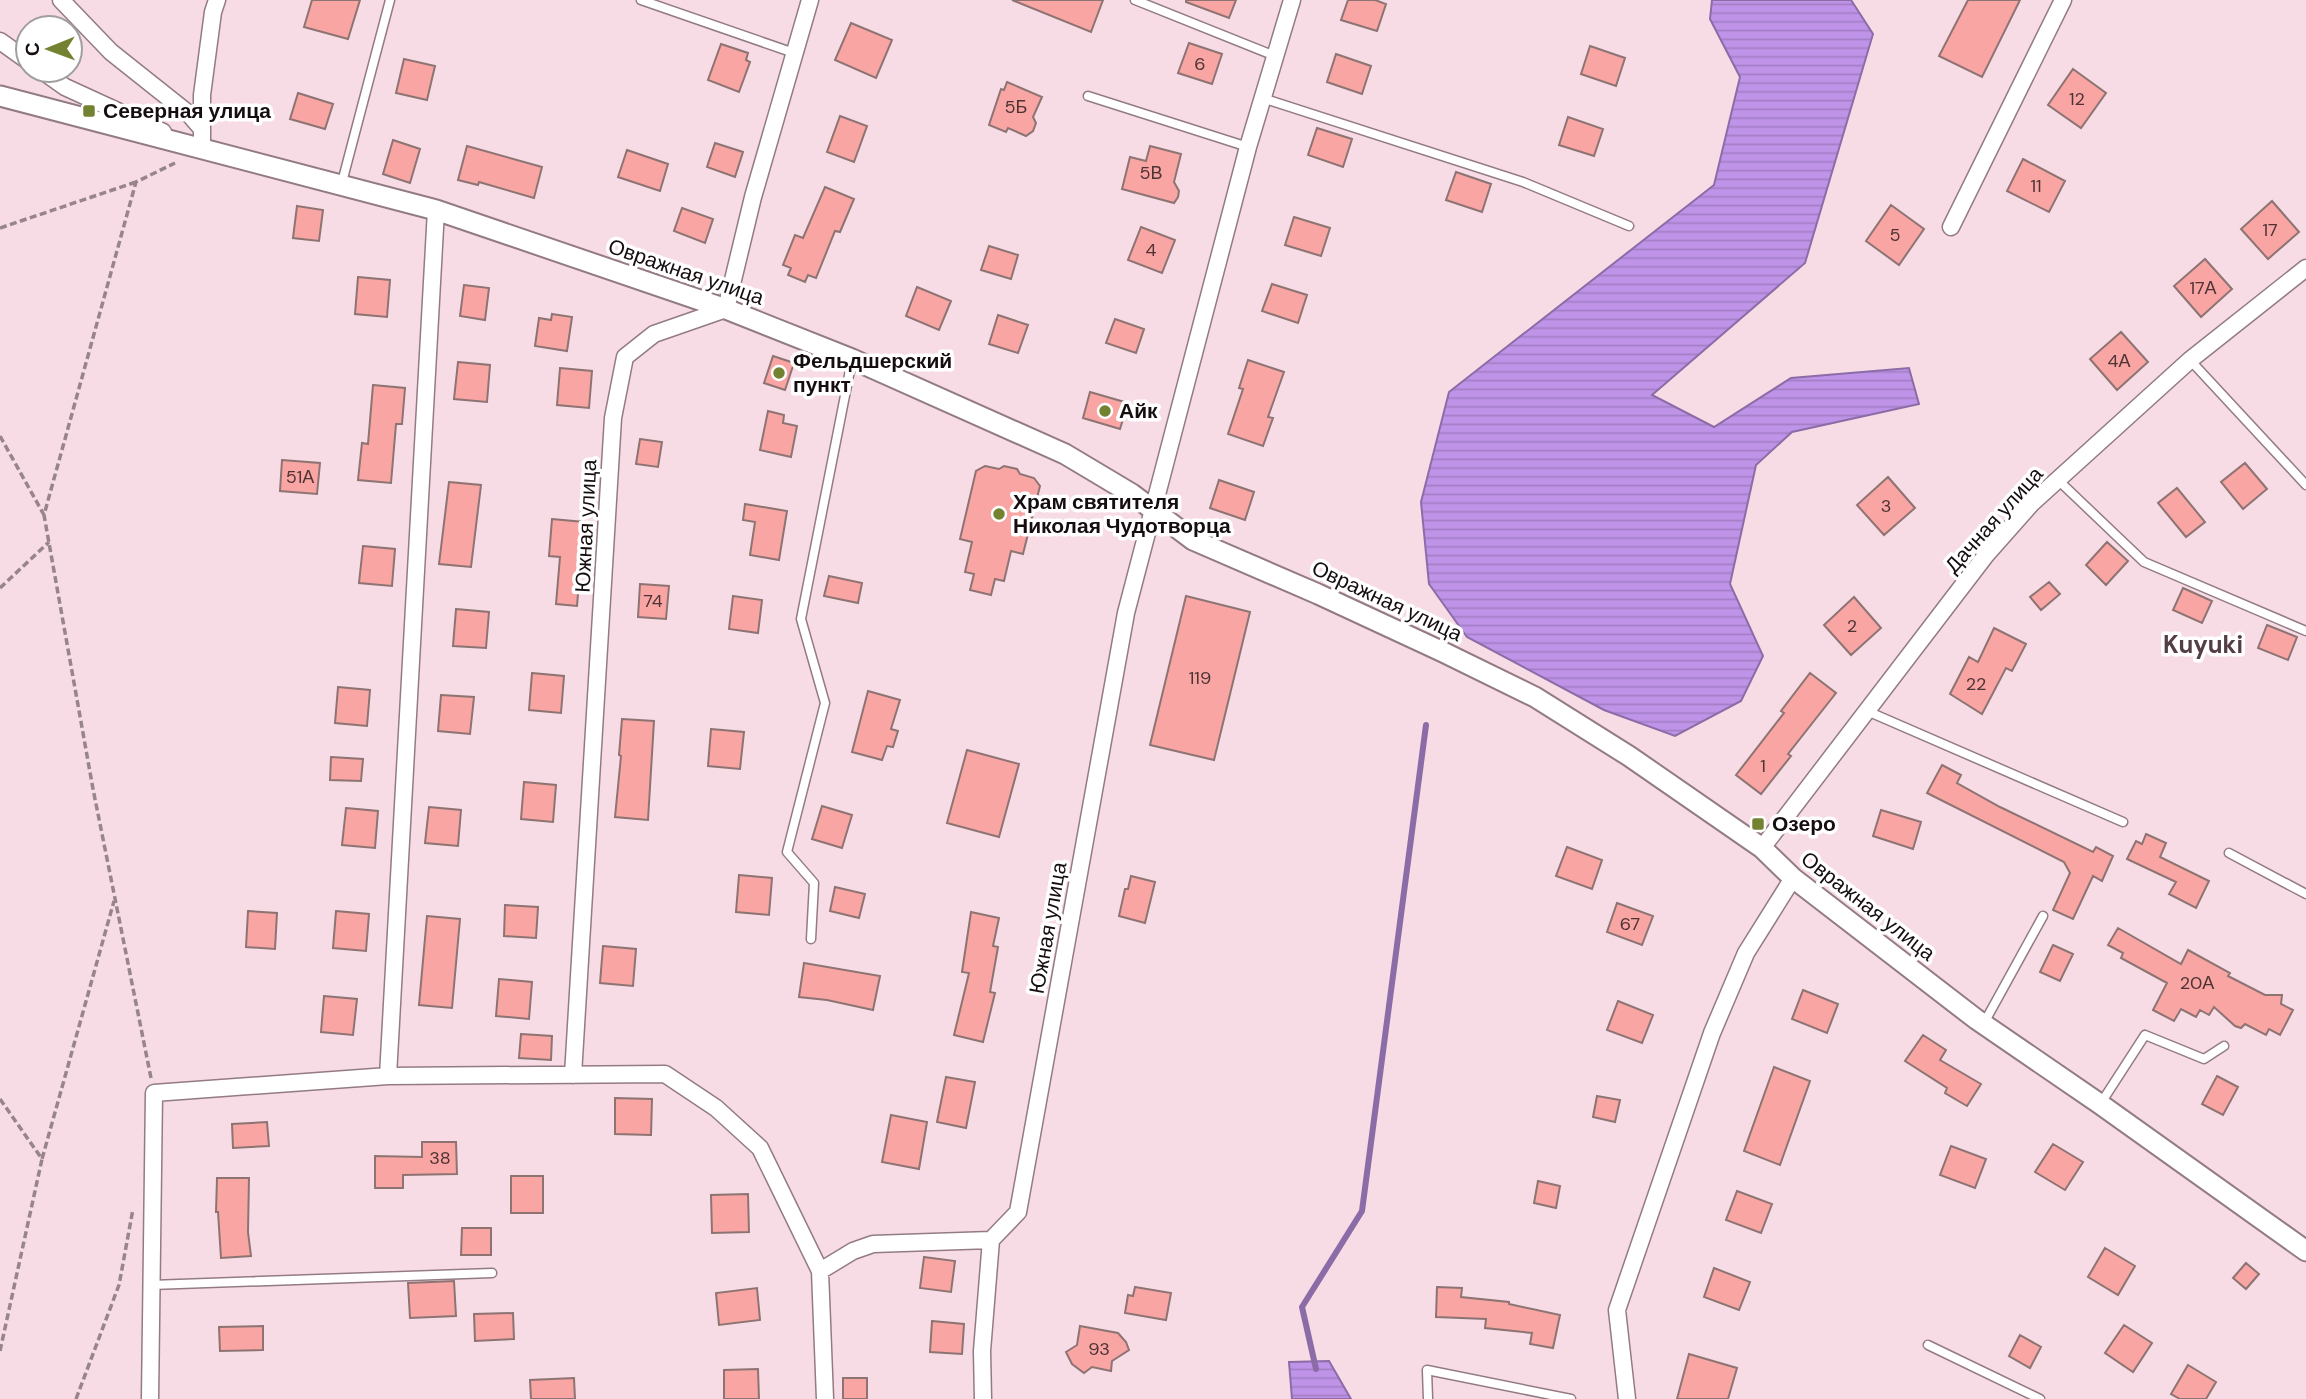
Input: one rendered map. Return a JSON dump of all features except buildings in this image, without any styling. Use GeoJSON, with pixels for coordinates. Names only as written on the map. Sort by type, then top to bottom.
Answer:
{"type":"FeatureCollection","features":[{"type":"Feature","properties":{"kind":"street"},"geometry":{"type":"LineString","coordinates":[[61,0],[111,52],[202,128]]}},
{"type":"Feature","properties":{"kind":"street"},"geometry":{"type":"LineString","coordinates":[[61,84],[202,150],[202,95],[212,12],[217,0]]}},
{"type":"Feature","properties":{"kind":"street"},"geometry":{"type":"LineString","coordinates":[[726,309],[753,197],[810,0]]}},
{"type":"Feature","properties":{"kind":"street","name":"Южная улица"},"geometry":{"type":"LineString","coordinates":[[991,1241],[1018,1212],[1126,614],[1248,147],[1292,0]]}},
{"type":"Feature","properties":{"kind":"street"},"geometry":{"type":"LineString","coordinates":[[1951,227],[2063,0]]}},
{"type":"Feature","properties":{"kind":"street","name":"Овражная улица"},"geometry":{"type":"LineString","coordinates":[[0,96],[436,210],[726,309],[852,359],[1065,454],[1132,494],[1193,540],[1318,594],[1535,697],[1639,762],[1762,848],[1793,878],[1983,1024],[2101,1104],[2306,1251]]}},
{"type":"Feature","properties":{"kind":"street"},"geometry":{"type":"LineString","coordinates":[[388,1076],[436,210]]}},
{"type":"Feature","properties":{"kind":"street","name":"Дачная улица"},"geometry":{"type":"LineString","coordinates":[[1762,848],[1986,555],[2032,503],[2190,360],[2306,268]]}},
{"type":"Feature","properties":{"kind":"street","name":"Южная улица"},"geometry":{"type":"LineString","coordinates":[[573,1075],[613,418],[625,357],[654,334],[726,309]]}},
{"type":"Feature","properties":{"kind":"street"},"geometry":{"type":"LineString","coordinates":[[1627,1399],[1617,1310],[1712,1033],[1746,953],[1793,878]]}},
{"type":"Feature","properties":{"kind":"street"},"geometry":{"type":"LineString","coordinates":[[150,1399],[154,1093],[388,1076],[665,1074],[716,1108],[760,1148],[820,1271],[825,1399]]}},
{"type":"Feature","properties":{"kind":"street"},"geometry":{"type":"LineString","coordinates":[[820,1271],[853,1251],[873,1244],[991,1241],[982,1351],[983,1399]]}},
{"type":"Feature","properties":{"kind":"lane"},"geometry":{"type":"LineString","coordinates":[[341,186],[390,0]]}},
{"type":"Feature","properties":{"kind":"lane"},"geometry":{"type":"LineString","coordinates":[[640,0],[794,54]]}},
{"type":"Feature","properties":{"kind":"lane"},"geometry":{"type":"LineString","coordinates":[[1135,0],[1275,56]]}},
{"type":"Feature","properties":{"kind":"lane"},"geometry":{"type":"LineString","coordinates":[[1088,96],[1248,147]]}},
{"type":"Feature","properties":{"kind":"lane"},"geometry":{"type":"LineString","coordinates":[[1262,98],[1523,182],[1629,226]]}},
{"type":"Feature","properties":{"kind":"lane"},"geometry":{"type":"LineString","coordinates":[[811,939],[814,883],[787,852],[825,703],[801,619],[852,359]]}},
{"type":"Feature","properties":{"kind":"lane"},"geometry":{"type":"LineString","coordinates":[[2190,360],[2306,485]]}},
{"type":"Feature","properties":{"kind":"lane"},"geometry":{"type":"LineString","coordinates":[[2057,480],[2144,562],[2306,631]]}},
{"type":"Feature","properties":{"kind":"lane"},"geometry":{"type":"LineString","coordinates":[[1867,710],[2123,822]]}},
{"type":"Feature","properties":{"kind":"lane"},"geometry":{"type":"LineString","coordinates":[[2228,853],[2306,894]]}},
{"type":"Feature","properties":{"kind":"lane"},"geometry":{"type":"LineString","coordinates":[[1983,1024],[2043,916]]}},
{"type":"Feature","properties":{"kind":"lane"},"geometry":{"type":"LineString","coordinates":[[2101,1104],[2145,1035],[2204,1059],[2224,1046]]}},
{"type":"Feature","properties":{"kind":"lane"},"geometry":{"type":"LineString","coordinates":[[152,1285],[492,1273]]}},
{"type":"Feature","properties":{"kind":"lane"},"geometry":{"type":"LineString","coordinates":[[1928,1345],[2040,1399]]}},
{"type":"Feature","properties":{"kind":"lane"},"geometry":{"type":"LineString","coordinates":[[1428,1399],[1427,1370],[1571,1399]]}},
{"type":"Feature","properties":{"kind":"path"},"geometry":{"type":"LineString","coordinates":[[0,228],[136,182],[202,150]]}},
{"type":"Feature","properties":{"kind":"path"},"geometry":{"type":"LineString","coordinates":[[44,515],[136,182]]}},
{"type":"Feature","properties":{"kind":"path"},"geometry":{"type":"LineString","coordinates":[[0,436],[44,515],[93,789],[154,1093]]}},
{"type":"Feature","properties":{"kind":"path"},"geometry":{"type":"LineString","coordinates":[[0,588],[49,542]]}},
{"type":"Feature","properties":{"kind":"path"},"geometry":{"type":"LineString","coordinates":[[0,1351],[42,1159],[115,898]]}},
{"type":"Feature","properties":{"kind":"path"},"geometry":{"type":"LineString","coordinates":[[0,1099],[42,1159]]}},
{"type":"Feature","properties":{"kind":"path"},"geometry":{"type":"LineString","coordinates":[[76,1399],[119,1285],[134,1203]]}},
{"type":"Feature","properties":{"kind":"shaded area"},"geometry":{"type":"Polygon","coordinates":[[[1712,0],[1851,0],[1873,34],[1805,263],[1652,395],[1714,427],[1791,378],[1909,368],[1919,404],[1792,432],[1756,465],[1730,584],[1763,656],[1741,701],[1675,736],[1604,710],[1467,637],[1429,584],[1421,502],[1449,392],[1714,185],[1740,77],[1710,19],[1712,0]]]}},
{"type":"Feature","properties":{"kind":"shaded area"},"geometry":{"type":"Polygon","coordinates":[[[1329,1361],[1351,1399],[1292,1399],[1289,1362],[1329,1361]]]}},
{"type":"Feature","properties":{"kind":"waterway"},"geometry":{"type":"LineString","coordinates":[[1316,1369],[1302,1307],[1362,1211],[1426,725]]}},
{"type":"Feature","properties":{"kind":"place","name":"Северная улица"},"geometry":{"type":"Point","coordinates":[89,111]}},
{"type":"Feature","properties":{"kind":"place","name":"Фельдшерский пункт"},"geometry":{"type":"Point","coordinates":[779,373]}},
{"type":"Feature","properties":{"kind":"place","name":"Айк"},"geometry":{"type":"Point","coordinates":[1105,411]}},
{"type":"Feature","properties":{"kind":"place","name":"Храм святителя Николая Чудотворца"},"geometry":{"type":"Point","coordinates":[999,514]}},
{"type":"Feature","properties":{"kind":"place","name":"Озеро"},"geometry":{"type":"Point","coordinates":[1758,824]}},
{"type":"Feature","properties":{"kind":"district","name":"Kuyuki"},"geometry":{"type":"Point","coordinates":[2203,645]}}]}
